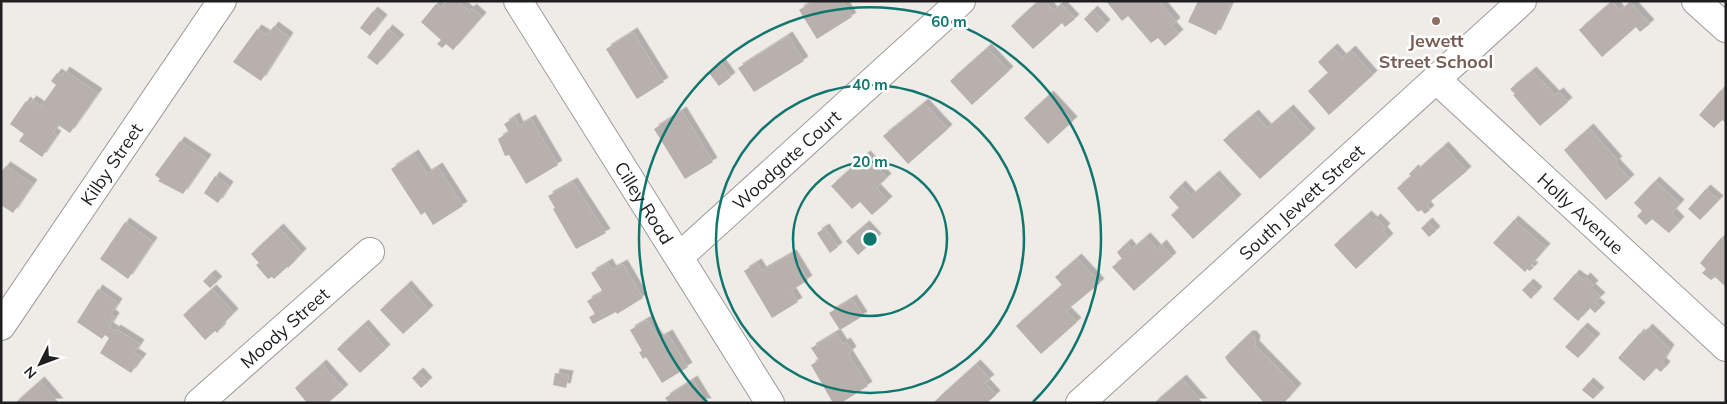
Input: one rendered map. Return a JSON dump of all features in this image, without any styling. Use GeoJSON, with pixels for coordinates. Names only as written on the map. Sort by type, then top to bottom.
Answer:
{"type":"FeatureCollection","features":[{"type":"Feature","properties":{"kind":"street","name":"Kilby Street"},"geometry":{"type":"LineString","coordinates":[[1,326],[222,1]]}},
{"type":"Feature","properties":{"kind":"street","name":"Cilley Road"},"geometry":{"type":"LineString","coordinates":[[518,1],[770,403]]}},
{"type":"Feature","properties":{"kind":"street","name":"Woodgate Court"},"geometry":{"type":"LineString","coordinates":[[679,257],[961,1]]}},
{"type":"Feature","properties":{"kind":"street","name":"South Jewett Street"},"geometry":{"type":"LineString","coordinates":[[1080,403],[1522,1]]}},
{"type":"Feature","properties":{"kind":"street"},"geometry":{"type":"LineString","coordinates":[[1696,1],[1726,28]]}},
{"type":"Feature","properties":{"kind":"street","name":"Holly Avenue"},"geometry":{"type":"LineString","coordinates":[[1437,80],[1726,347]]}},
{"type":"Feature","properties":{"kind":"street","name":"Moody Street"},"geometry":{"type":"LineString","coordinates":[[199,403],[370,252]]}},
{"type":"Feature","properties":{"kind":"building"},"geometry":{"type":"Polygon","coordinates":[[[447,1],[457,1],[469,11],[472,8],[482,17],[453,50],[446,44],[442,48],[437,44],[441,40],[421,22],[436,4],[441,8],[447,1]]]}},
{"type":"Feature","properties":{"kind":"building"},"geometry":{"type":"Polygon","coordinates":[[[814,1],[842,1],[852,17],[817,39],[799,10],[814,1]]]}},
{"type":"Feature","properties":{"kind":"building"},"geometry":{"type":"Polygon","coordinates":[[[1038,1],[1045,1],[1053,11],[1061,4],[1075,19],[1065,27],[1062,23],[1033,49],[1011,26],[1038,1]]]}},
{"type":"Feature","properties":{"kind":"building"},"geometry":{"type":"Polygon","coordinates":[[[1106,1],[1159,1],[1176,22],[1172,26],[1179,34],[1165,46],[1158,38],[1151,43],[1128,16],[1122,21],[1106,1]]]}},
{"type":"Feature","properties":{"kind":"building"},"geometry":{"type":"Polygon","coordinates":[[[1198,1],[1232,1],[1216,35],[1188,22],[1198,1]]]}},
{"type":"Feature","properties":{"kind":"building"},"geometry":{"type":"Polygon","coordinates":[[[1612,1],[1620,11],[1630,2],[1650,24],[1640,32],[1636,27],[1602,57],[1579,30],[1612,1]]]}},
{"type":"Feature","properties":{"kind":"building"},"geometry":{"type":"Polygon","coordinates":[[[1093,10],[1106,24],[1097,33],[1084,19],[1093,10]]]}},
{"type":"Feature","properties":{"kind":"building"},"geometry":{"type":"Polygon","coordinates":[[[373,11],[383,19],[370,36],[360,28],[373,11]]]}},
{"type":"Feature","properties":{"kind":"building"},"geometry":{"type":"Polygon","coordinates":[[[274,26],[289,37],[261,81],[233,62],[257,29],[267,35],[274,26]]]}},
{"type":"Feature","properties":{"kind":"building"},"geometry":{"type":"Polygon","coordinates":[[[388,29],[400,39],[377,65],[367,57],[388,29]]]}},
{"type":"Feature","properties":{"kind":"building"},"geometry":{"type":"Polygon","coordinates":[[[633,32],[664,82],[637,99],[606,49],[633,32]]]}},
{"type":"Feature","properties":{"kind":"building"},"geometry":{"type":"Polygon","coordinates":[[[788,36],[804,61],[754,92],[738,68],[788,36]]]}},
{"type":"Feature","properties":{"kind":"building"},"geometry":{"type":"Polygon","coordinates":[[[987,48],[1009,71],[972,105],[950,81],[987,48]]]}},
{"type":"Feature","properties":{"kind":"building"},"geometry":{"type":"Polygon","coordinates":[[[1333,48],[1342,58],[1351,50],[1373,75],[1329,115],[1308,91],[1328,73],[1318,62],[1333,48]]]}},
{"type":"Feature","properties":{"kind":"building"},"geometry":{"type":"Polygon","coordinates":[[[721,63],[731,77],[719,86],[709,73],[721,63]]]}},
{"type":"Feature","properties":{"kind":"building"},"geometry":{"type":"Polygon","coordinates":[[[65,71],[98,93],[70,133],[58,125],[53,133],[57,135],[42,157],[19,141],[24,134],[10,124],[26,101],[29,104],[32,100],[41,106],[56,85],[51,81],[57,73],[62,76],[65,71]]]}},
{"type":"Feature","properties":{"kind":"building"},"geometry":{"type":"Polygon","coordinates":[[[1532,71],[1555,95],[1559,92],[1568,102],[1540,126],[1510,89],[1532,71]]]}},
{"type":"Feature","properties":{"kind":"building"},"geometry":{"type":"Polygon","coordinates":[[[1721,90],[1726,91],[1726,123],[1722,120],[1714,128],[1699,115],[1721,90]]]}},
{"type":"Feature","properties":{"kind":"building"},"geometry":{"type":"Polygon","coordinates":[[[1049,95],[1073,121],[1048,144],[1024,118],[1049,95]]]}},
{"type":"Feature","properties":{"kind":"building"},"geometry":{"type":"Polygon","coordinates":[[[924,103],[948,129],[908,164],[883,136],[924,103]]]}},
{"type":"Feature","properties":{"kind":"building"},"geometry":{"type":"Polygon","coordinates":[[[1289,109],[1311,133],[1260,179],[1223,140],[1254,114],[1267,128],[1289,109]]]}},
{"type":"Feature","properties":{"kind":"building"},"geometry":{"type":"Polygon","coordinates":[[[682,111],[713,162],[685,179],[654,129],[682,111]]]}},
{"type":"Feature","properties":{"kind":"building"},"geometry":{"type":"Polygon","coordinates":[[[515,117],[519,126],[531,119],[558,165],[526,184],[509,155],[505,156],[498,139],[509,132],[504,124],[515,117]]]}},
{"type":"Feature","properties":{"kind":"building"},"geometry":{"type":"Polygon","coordinates":[[[1589,128],[1618,161],[1615,163],[1630,179],[1606,200],[1564,150],[1589,128]]]}},
{"type":"Feature","properties":{"kind":"building"},"geometry":{"type":"Polygon","coordinates":[[[180,141],[207,159],[183,194],[158,181],[160,179],[155,175],[180,141]]]}},
{"type":"Feature","properties":{"kind":"building"},"geometry":{"type":"Polygon","coordinates":[[[1444,146],[1467,171],[1426,205],[1430,210],[1425,214],[1421,210],[1418,212],[1397,188],[1411,176],[1409,174],[1414,169],[1416,171],[1444,146]]]}},
{"type":"Feature","properties":{"kind":"building"},"geometry":{"type":"Polygon","coordinates":[[[414,154],[427,174],[438,167],[463,206],[433,225],[425,212],[421,215],[391,169],[414,154]]]}},
{"type":"Feature","properties":{"kind":"building"},"geometry":{"type":"Polygon","coordinates":[[[866,155],[887,178],[876,188],[888,201],[872,215],[860,202],[852,209],[831,186],[866,155]]]}},
{"type":"Feature","properties":{"kind":"building"},"geometry":{"type":"Polygon","coordinates":[[[6,166],[33,184],[13,213],[1,205],[1,172],[6,166]]]}},
{"type":"Feature","properties":{"kind":"building"},"geometry":{"type":"Polygon","coordinates":[[[1215,175],[1237,199],[1193,239],[1171,215],[1179,208],[1169,197],[1181,185],[1191,196],[1215,175]]]}},
{"type":"Feature","properties":{"kind":"building"},"geometry":{"type":"Polygon","coordinates":[[[215,176],[229,186],[218,203],[204,193],[215,176]]]}},
{"type":"Feature","properties":{"kind":"building"},"geometry":{"type":"Polygon","coordinates":[[[1655,181],[1680,204],[1672,213],[1680,221],[1669,233],[1652,219],[1646,225],[1637,216],[1642,211],[1634,203],[1655,181]]]}},
{"type":"Feature","properties":{"kind":"building"},"geometry":{"type":"Polygon","coordinates":[[[573,182],[606,233],[576,249],[553,209],[555,208],[548,196],[573,182]]]}},
{"type":"Feature","properties":{"kind":"building"},"geometry":{"type":"Polygon","coordinates":[[[1706,189],[1719,200],[1700,220],[1688,209],[1706,189]]]}},
{"type":"Feature","properties":{"kind":"building"},"geometry":{"type":"Polygon","coordinates":[[[1367,215],[1373,221],[1376,218],[1386,228],[1383,231],[1389,238],[1356,269],[1334,245],[1367,215]]]}},
{"type":"Feature","properties":{"kind":"building"},"geometry":{"type":"Polygon","coordinates":[[[1514,220],[1546,248],[1531,265],[1534,267],[1530,271],[1527,269],[1525,272],[1493,243],[1514,220]]]}},
{"type":"Feature","properties":{"kind":"building"},"geometry":{"type":"Polygon","coordinates":[[[125,222],[153,242],[128,279],[100,259],[125,222]]]}},
{"type":"Feature","properties":{"kind":"building"},"geometry":{"type":"Polygon","coordinates":[[[1428,222],[1436,231],[1429,237],[1421,228],[1428,222]]]}},
{"type":"Feature","properties":{"kind":"building"},"geometry":{"type":"Polygon","coordinates":[[[865,225],[877,238],[858,255],[846,241],[865,225]]]}},
{"type":"Feature","properties":{"kind":"building"},"geometry":{"type":"Polygon","coordinates":[[[279,228],[302,253],[274,279],[272,277],[268,279],[256,265],[259,263],[251,254],[279,228]]]}},
{"type":"Feature","properties":{"kind":"building"},"geometry":{"type":"Polygon","coordinates":[[[825,228],[838,247],[830,253],[817,233],[825,228]]]}},
{"type":"Feature","properties":{"kind":"building"},"geometry":{"type":"Polygon","coordinates":[[[1146,237],[1157,249],[1162,244],[1172,257],[1134,291],[1112,267],[1122,259],[1117,252],[1127,243],[1132,249],[1146,237]]]}},
{"type":"Feature","properties":{"kind":"building"},"geometry":{"type":"Polygon","coordinates":[[[1721,238],[1726,242],[1725,286],[1715,277],[1711,280],[1702,273],[1706,269],[1700,263],[1721,238]]]}},
{"type":"Feature","properties":{"kind":"building"},"geometry":{"type":"Polygon","coordinates":[[[792,254],[808,280],[791,291],[798,302],[772,318],[744,271],[757,263],[762,271],[792,254]]]}},
{"type":"Feature","properties":{"kind":"building"},"geometry":{"type":"Polygon","coordinates":[[[1077,258],[1100,283],[1066,311],[1077,322],[1041,354],[1016,326],[1062,285],[1055,277],[1077,258]]]}},
{"type":"Feature","properties":{"kind":"building"},"geometry":{"type":"Polygon","coordinates":[[[608,263],[612,270],[623,264],[643,298],[617,314],[616,312],[593,324],[589,317],[595,314],[587,301],[603,292],[591,273],[608,263]]]}},
{"type":"Feature","properties":{"kind":"building"},"geometry":{"type":"Polygon","coordinates":[[[211,274],[218,281],[210,288],[203,281],[211,274]]]}},
{"type":"Feature","properties":{"kind":"building"},"geometry":{"type":"Polygon","coordinates":[[[1575,274],[1583,280],[1586,277],[1594,285],[1591,288],[1601,297],[1595,302],[1601,307],[1595,313],[1590,308],[1578,321],[1553,299],[1575,274]]]}},
{"type":"Feature","properties":{"kind":"building"},"geometry":{"type":"Polygon","coordinates":[[[1529,283],[1538,291],[1531,299],[1522,290],[1529,283]]]}},
{"type":"Feature","properties":{"kind":"building"},"geometry":{"type":"Polygon","coordinates":[[[407,285],[429,310],[403,334],[380,310],[407,285]]]}},
{"type":"Feature","properties":{"kind":"building"},"geometry":{"type":"Polygon","coordinates":[[[98,289],[118,303],[111,314],[115,317],[109,327],[115,331],[116,329],[140,344],[134,353],[142,358],[131,373],[100,353],[109,338],[105,335],[102,339],[77,322],[98,289]]]}},
{"type":"Feature","properties":{"kind":"building"},"geometry":{"type":"Polygon","coordinates":[[[212,289],[234,313],[217,333],[215,331],[205,340],[183,315],[212,289]]]}},
{"type":"Feature","properties":{"kind":"building"},"geometry":{"type":"Polygon","coordinates":[[[852,299],[863,316],[840,330],[829,313],[852,299]]]}},
{"type":"Feature","properties":{"kind":"building"},"geometry":{"type":"Polygon","coordinates":[[[647,320],[659,339],[668,334],[688,367],[662,383],[646,357],[643,359],[639,352],[642,351],[630,330],[647,320]]]}},
{"type":"Feature","properties":{"kind":"building"},"geometry":{"type":"Polygon","coordinates":[[[364,324],[386,349],[360,373],[337,349],[364,324]]]}},
{"type":"Feature","properties":{"kind":"building"},"geometry":{"type":"Polygon","coordinates":[[[1583,327],[1596,338],[1578,358],[1565,347],[1583,327]]]}},
{"type":"Feature","properties":{"kind":"building"},"geometry":{"type":"Polygon","coordinates":[[[1648,328],[1670,349],[1662,362],[1666,366],[1661,372],[1656,368],[1644,381],[1618,358],[1640,333],[1642,335],[1648,328]]]}},
{"type":"Feature","properties":{"kind":"building"},"geometry":{"type":"Polygon","coordinates":[[[836,333],[843,344],[846,342],[852,351],[848,354],[868,386],[841,403],[833,403],[811,365],[819,360],[811,348],[836,333]]]}},
{"type":"Feature","properties":{"kind":"building"},"geometry":{"type":"Polygon","coordinates":[[[1248,335],[1252,335],[1256,340],[1255,345],[1297,388],[1284,403],[1264,403],[1225,357],[1248,335]]]}},
{"type":"Feature","properties":{"kind":"building"},"geometry":{"type":"Polygon","coordinates":[[[322,364],[344,389],[328,403],[307,403],[295,388],[322,364]]]}},
{"type":"Feature","properties":{"kind":"building"},"geometry":{"type":"Polygon","coordinates":[[[976,364],[990,379],[985,383],[996,395],[987,403],[937,403],[935,401],[976,364]]]}},
{"type":"Feature","properties":{"kind":"building"},"geometry":{"type":"Polygon","coordinates":[[[419,372],[428,382],[421,388],[412,378],[419,372]]]}},
{"type":"Feature","properties":{"kind":"building"},"geometry":{"type":"Polygon","coordinates":[[[555,373],[569,375],[566,388],[553,385],[555,373]]]}},
{"type":"Feature","properties":{"kind":"building"},"geometry":{"type":"Polygon","coordinates":[[[1182,379],[1203,403],[1154,403],[1182,379]]]}},
{"type":"Feature","properties":{"kind":"building"},"geometry":{"type":"Polygon","coordinates":[[[693,380],[707,403],[669,403],[665,398],[693,380]]]}},
{"type":"Feature","properties":{"kind":"building"},"geometry":{"type":"Polygon","coordinates":[[[40,381],[59,403],[15,403],[40,381]]]}},
{"type":"Feature","properties":{"kind":"building"},"geometry":{"type":"Polygon","coordinates":[[[1589,382],[1600,392],[1593,399],[1582,390],[1589,382]]]}},
{"type":"Feature","properties":{"kind":"place","name":"Jewett Street School"},"geometry":{"type":"Point","coordinates":[1436,21]}}]}
